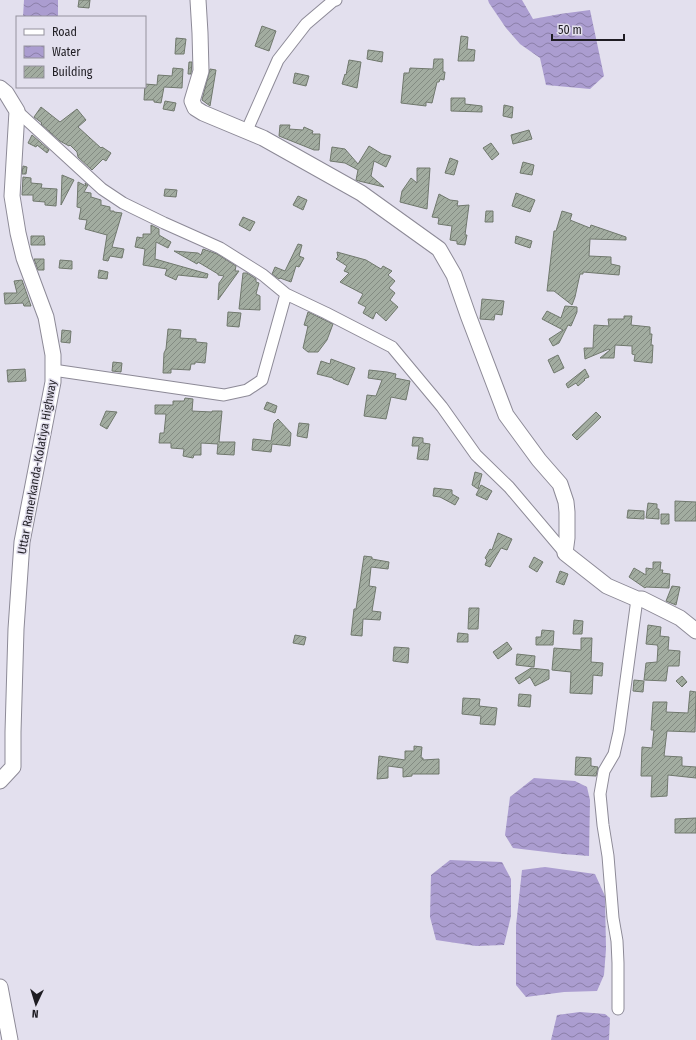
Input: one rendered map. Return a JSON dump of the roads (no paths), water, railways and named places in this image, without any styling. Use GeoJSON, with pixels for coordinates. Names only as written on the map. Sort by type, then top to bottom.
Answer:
{"type":"FeatureCollection","features":[{"type":"Feature","properties":{"kind":"main road"},"geometry":{"type":"LineString","coordinates":[[198,0],[201,71],[192,101],[195,108],[203,113],[247,130],[263,138],[361,193],[439,249],[454,275],[506,415],[539,460],[560,484],[566,502],[567,512],[566,553],[607,586],[637,599],[642,599],[680,618],[696,631]]}},
{"type":"Feature","properties":{"kind":"main road"},"geometry":{"type":"LineString","coordinates":[[0,88],[6,94],[17,111]]}},
{"type":"Feature","properties":{"kind":"main road","name":"Uttar Ramerkanda-Kolatiya Highway"},"geometry":{"type":"LineString","coordinates":[[0,781],[13,767],[16,628],[22,542],[53,382],[53,355],[46,317],[24,258],[12,196],[17,111]]}},
{"type":"Feature","properties":{"kind":"main road"},"geometry":{"type":"LineString","coordinates":[[0,987],[10,1040]]}},
{"type":"Feature","properties":{"kind":"street"},"geometry":{"type":"LineString","coordinates":[[247,130],[278,60],[306,24],[336,0]]}},
{"type":"Feature","properties":{"kind":"street"},"geometry":{"type":"LineString","coordinates":[[17,111],[102,190],[164,223],[220,248],[263,275],[286,294],[392,347],[442,408],[476,455],[509,487],[566,553]]}},
{"type":"Feature","properties":{"kind":"street"},"geometry":{"type":"LineString","coordinates":[[53,370],[224,395],[247,390],[262,380],[286,294]]}},
{"type":"Feature","properties":{"kind":"street"},"geometry":{"type":"LineString","coordinates":[[618,1009],[617,941],[613,918],[608,856],[600,794],[604,771],[614,754],[619,732],[637,599]]}},
{"type":"Feature","properties":{"kind":"water"},"geometry":{"type":"Polygon","coordinates":[[[24,0],[58,0],[58,16],[23,16],[24,0]]]}},
{"type":"Feature","properties":{"kind":"water"},"geometry":{"type":"Polygon","coordinates":[[[488,0],[522,0],[533,19],[590,10],[604,76],[590,89],[546,85],[540,58],[520,44],[506,28],[488,0]]]}},
{"type":"Feature","properties":{"kind":"water"},"geometry":{"type":"Polygon","coordinates":[[[534,778],[575,781],[587,787],[590,800],[589,856],[513,848],[505,835],[510,797],[534,778]]]}},
{"type":"Feature","properties":{"kind":"water"},"geometry":{"type":"Polygon","coordinates":[[[450,860],[502,862],[511,879],[511,916],[504,945],[476,946],[436,940],[430,917],[431,875],[450,860]]]}},
{"type":"Feature","properties":{"kind":"water"},"geometry":{"type":"Polygon","coordinates":[[[545,867],[595,874],[605,896],[606,949],[604,975],[597,991],[564,992],[526,997],[516,985],[516,926],[522,870],[545,867]]]}},
{"type":"Feature","properties":{"kind":"water"},"geometry":{"type":"Polygon","coordinates":[[[580,1012],[605,1014],[610,1018],[609,1040],[551,1040],[557,1015],[580,1012]]]}}]}
